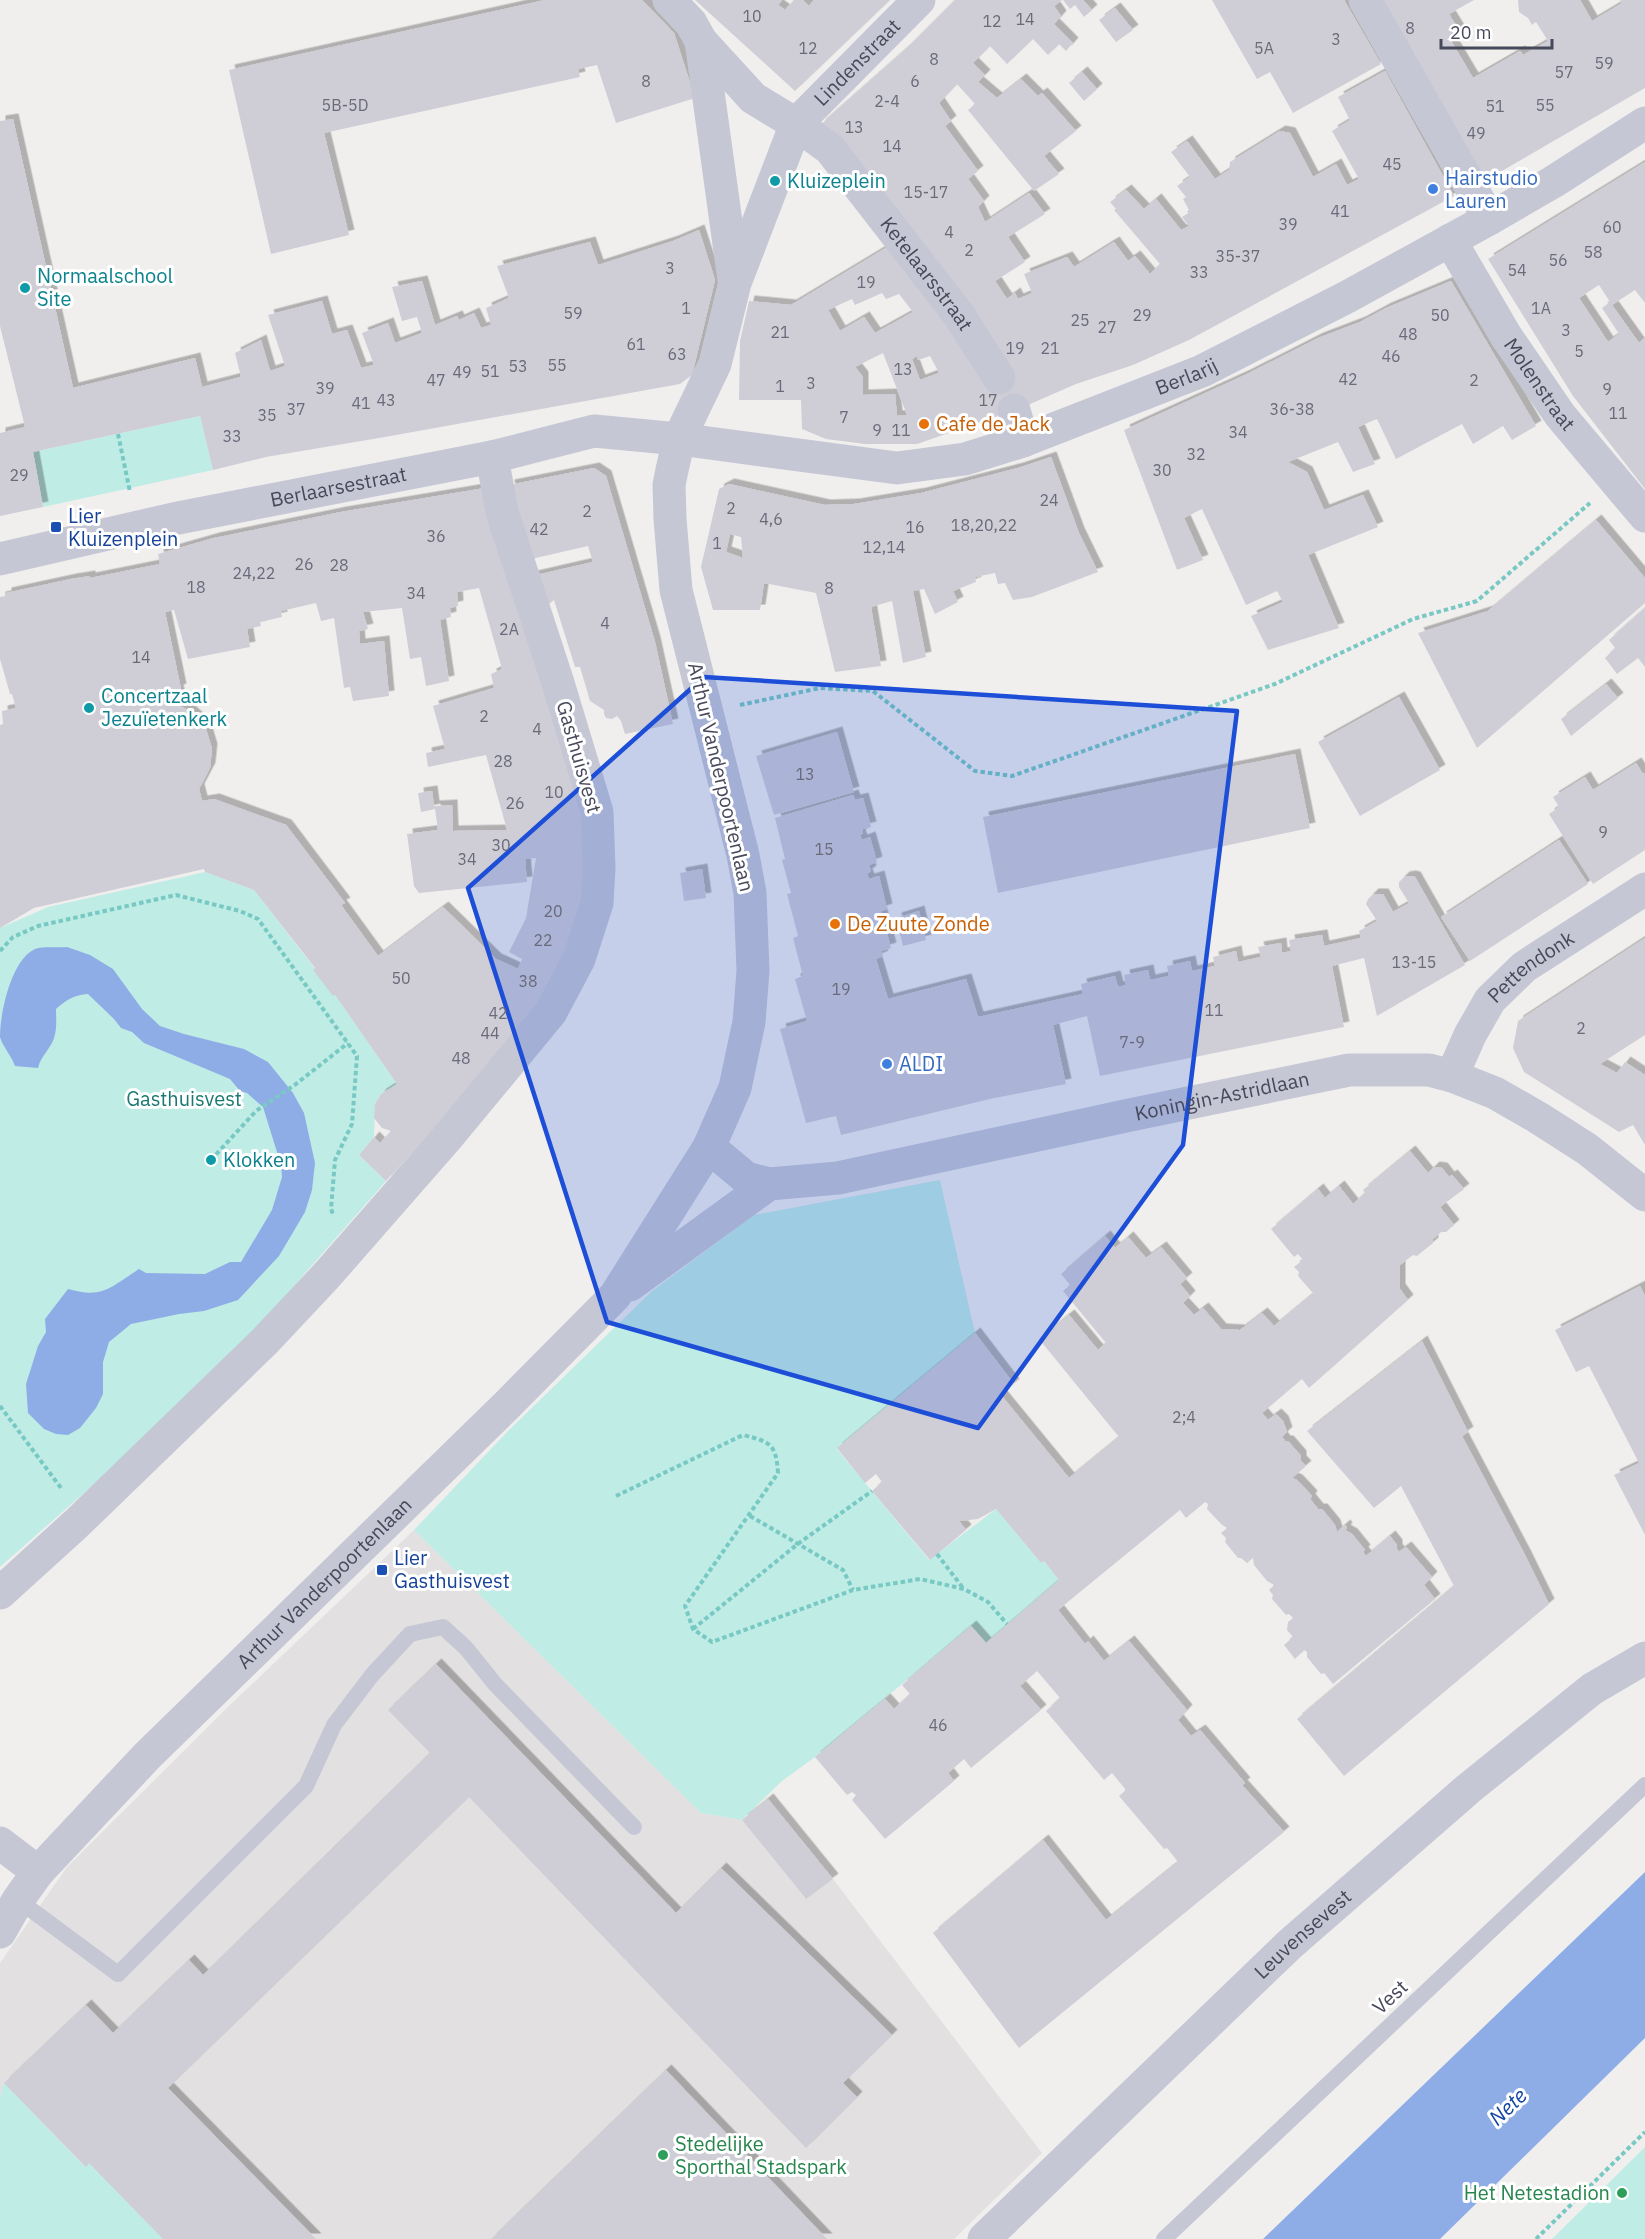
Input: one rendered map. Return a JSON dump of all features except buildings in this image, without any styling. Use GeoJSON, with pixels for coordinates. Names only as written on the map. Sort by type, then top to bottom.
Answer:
{"type":"FeatureCollection","features":[{"type":"Feature","properties":{"kind":"street"},"geometry":{"type":"LineString","coordinates":[[669,0],[691,23],[701,41],[753,98],[796,124],[735,283],[715,364],[679,440]]}},
{"type":"Feature","properties":{"kind":"street","name":"Lindenstraat"},"geometry":{"type":"LineString","coordinates":[[796,124],[919,0]]}},
{"type":"Feature","properties":{"kind":"street"},"geometry":{"type":"LineString","coordinates":[[1365,0],[1490,219]]}},
{"type":"Feature","properties":{"kind":"street"},"geometry":{"type":"LineString","coordinates":[[701,41],[735,283]]}},
{"type":"Feature","properties":{"kind":"street","name":"Berlarij"},"geometry":{"type":"LineString","coordinates":[[679,440],[897,468],[965,459],[1019,426],[1202,371],[1347,297],[1490,219],[1645,123]]}},
{"type":"Feature","properties":{"kind":"street","name":"Ketelaarsstraat"},"geometry":{"type":"LineString","coordinates":[[796,124],[830,149],[959,315],[999,378]]}},
{"type":"Feature","properties":{"kind":"street","name":"Molenstraat"},"geometry":{"type":"LineString","coordinates":[[1450,240],[1506,336],[1560,415],[1645,516]]}},
{"type":"Feature","properties":{"kind":"street","name":"Berlaarsestraat"},"geometry":{"type":"LineString","coordinates":[[0,559],[138,526],[492,457],[594,431],[679,440]]}},
{"type":"Feature","properties":{"kind":"street","name":"Arthur Vanderpoortenlaan"},"geometry":{"type":"LineString","coordinates":[[615,1296],[709,1148],[735,1088],[749,1022],[753,971],[749,883],[676,590],[669,485],[679,440]]}},
{"type":"Feature","properties":{"kind":"street","name":"Gasthuisvest"},"geometry":{"type":"LineString","coordinates":[[0,1593],[83,1517],[265,1341],[356,1241],[551,1012],[579,959],[597,903],[599,868],[597,812],[572,726],[502,512],[492,457]]}},
{"type":"Feature","properties":{"kind":"street","name":"Pettendonk"},"geometry":{"type":"LineString","coordinates":[[1452,1076],[1470,1035],[1490,1000],[1524,967],[1645,889]]}},
{"type":"Feature","properties":{"kind":"street","name":"Koningin-Astridlaan"},"geometry":{"type":"LineString","coordinates":[[770,1184],[838,1178],[1130,1114],[1349,1070],[1429,1070],[1452,1076],[1495,1093],[1587,1149],[1645,1196]]}},
{"type":"Feature","properties":{"kind":"street"},"geometry":{"type":"LineString","coordinates":[[709,1148],[746,1178],[770,1184]]}},
{"type":"Feature","properties":{"kind":"street","name":"Arthur Vanderpoortenlaan"},"geometry":{"type":"LineString","coordinates":[[0,1932],[18,1900],[38,1872],[147,1756],[506,1406],[615,1296],[770,1184]]}},
{"type":"Feature","properties":{"kind":"street","name":"Leuvensevest"},"geometry":{"type":"LineString","coordinates":[[984,2239],[1289,1945],[1468,1788],[1592,1689],[1645,1658]]}},
{"type":"Feature","properties":{"kind":"street"},"geometry":{"type":"LineString","coordinates":[[0,1843],[38,1872]]}},
{"type":"Feature","properties":{"kind":"lane"},"geometry":{"type":"LineString","coordinates":[[18,1900],[118,1974],[306,1786],[334,1725],[372,1675],[410,1634],[443,1627],[466,1648],[495,1684],[634,1827]]}},
{"type":"Feature","properties":{"kind":"lane","name":"Vest"},"geometry":{"type":"LineString","coordinates":[[1164,2239],[1645,1785]]}},
{"type":"Feature","properties":{"kind":"path"},"geometry":{"type":"LineString","coordinates":[[118,434],[138,526]]}},
{"type":"Feature","properties":{"kind":"path"},"geometry":{"type":"LineString","coordinates":[[706,712],[820,688],[873,691],[975,771],[1012,776],[1275,684],[1413,619],[1477,601],[1615,481]]}},
{"type":"Feature","properties":{"kind":"path"},"geometry":{"type":"LineString","coordinates":[[0,951],[13,937],[38,926],[176,895],[240,911],[258,920],[357,1056],[352,1124],[335,1160],[331,1209],[343,1230],[356,1241]]}},
{"type":"Feature","properties":{"kind":"path"},"geometry":{"type":"LineString","coordinates":[[211,1161],[256,1111],[296,1084],[348,1043]]}},
{"type":"Feature","properties":{"kind":"path"},"geometry":{"type":"LineString","coordinates":[[0,1406],[83,1517]]}},
{"type":"Feature","properties":{"kind":"path"},"geometry":{"type":"LineString","coordinates":[[616,1496],[743,1435],[765,1441],[776,1454],[778,1473],[685,1606],[693,1629],[712,1642],[854,1590],[920,1580],[964,1589],[988,1602],[1007,1624]]}},
{"type":"Feature","properties":{"kind":"path"},"geometry":{"type":"LineString","coordinates":[[693,1629],[799,1543],[872,1491]]}},
{"type":"Feature","properties":{"kind":"path"},"geometry":{"type":"LineString","coordinates":[[750,1516],[843,1570],[854,1590]]}},
{"type":"Feature","properties":{"kind":"path"},"geometry":{"type":"LineString","coordinates":[[937,1554],[964,1589]]}},
{"type":"Feature","properties":{"kind":"path"},"geometry":{"type":"LineString","coordinates":[[1536,2239],[1645,2132]]}},
{"type":"Feature","properties":{"kind":"highlighted area"},"geometry":{"type":"Polygon","coordinates":[[[704,677],[1237,711],[1183,1145],[978,1428],[607,1322],[468,888],[704,677]]]}},
{"type":"Feature","properties":{"kind":"shaded area"},"geometry":{"type":"Polygon","coordinates":[[[414,1530],[701,1813],[742,1820],[805,1898],[833,1879],[1042,2153],[954,2239],[0,2239],[0,1963],[67,1867],[230,1705],[414,1530]]]}},
{"type":"Feature","properties":{"kind":"green space"},"geometry":{"type":"Polygon","coordinates":[[[200,416],[213,470],[43,507],[33,452],[200,416]]]}},
{"type":"Feature","properties":{"kind":"green space","name":"Gasthuisvest"},"geometry":{"type":"Polygon","coordinates":[[[205,872],[254,890],[335,995],[397,1084],[381,1094],[375,1104],[374,1137],[359,1155],[386,1181],[250,1336],[92,1486],[0,1567],[0,928],[48,907],[205,872]]]}},
{"type":"Feature","properties":{"kind":"green space"},"geometry":{"type":"Polygon","coordinates":[[[940,1180],[975,1333],[837,1449],[929,1560],[996,1509],[1041,1563],[1044,1561],[1059,1580],[986,1643],[971,1626],[815,1757],[782,1781],[742,1820],[701,1813],[414,1530],[508,1431],[652,1291],[754,1215],[940,1180]]]}},
{"type":"Feature","properties":{"kind":"green space"},"geometry":{"type":"Polygon","coordinates":[[[4,2083],[85,2167],[89,2163],[163,2239],[0,2239],[0,2097],[4,2083]]]}},
{"type":"Feature","properties":{"kind":"green space","name":"Het Netestadion"},"geometry":{"type":"Polygon","coordinates":[[[1645,2147],[1645,2239],[1552,2239],[1645,2147]]]}},
{"type":"Feature","properties":{"kind":"water"},"geometry":{"type":"Polygon","coordinates":[[[67,947],[90,955],[113,969],[142,1009],[160,1026],[244,1049],[268,1062],[293,1093],[304,1113],[315,1163],[312,1190],[305,1212],[279,1256],[238,1300],[204,1311],[131,1324],[109,1342],[103,1362],[103,1394],[96,1408],[80,1428],[68,1435],[56,1434],[44,1429],[28,1413],[26,1384],[38,1346],[46,1332],[45,1319],[68,1289],[90,1293],[106,1290],[139,1269],[146,1273],[205,1274],[230,1262],[241,1262],[272,1210],[282,1177],[281,1165],[263,1107],[247,1093],[240,1091],[230,1079],[144,1043],[132,1032],[121,1028],[88,994],[70,998],[56,1009],[54,1039],[38,1068],[15,1066],[0,1037],[2,1015],[13,975],[19,964],[35,949],[67,947]]]}},
{"type":"Feature","properties":{"kind":"water","name":"Nete"},"geometry":{"type":"Polygon","coordinates":[[[1645,1872],[1645,2038],[1440,2239],[1263,2239],[1645,1872]]]}},
{"type":"Feature","properties":{"kind":"place","name":"Kluizeplein"},"geometry":{"type":"Point","coordinates":[775,181]}},
{"type":"Feature","properties":{"kind":"place","name":"Hairstudio Lauren"},"geometry":{"type":"Point","coordinates":[1433,189]}},
{"type":"Feature","properties":{"kind":"place","name":"Normaalschool Site"},"geometry":{"type":"Point","coordinates":[25,288]}},
{"type":"Feature","properties":{"kind":"place","name":"Cafe de Jack"},"geometry":{"type":"Point","coordinates":[924,424]}},
{"type":"Feature","properties":{"kind":"place","name":"Lier Kluizenplein"},"geometry":{"type":"Point","coordinates":[56,527]}},
{"type":"Feature","properties":{"kind":"place","name":"Concertzaal Jezuïetenkerk"},"geometry":{"type":"Point","coordinates":[89,708]}},
{"type":"Feature","properties":{"kind":"place","name":"De Zuute Zonde"},"geometry":{"type":"Point","coordinates":[835,924]}},
{"type":"Feature","properties":{"kind":"place","name":"ALDI"},"geometry":{"type":"Point","coordinates":[887,1064]}},
{"type":"Feature","properties":{"kind":"place","name":"Klokken"},"geometry":{"type":"Point","coordinates":[211,1160]}},
{"type":"Feature","properties":{"kind":"place","name":"Lier Gasthuisvest"},"geometry":{"type":"Point","coordinates":[382,1570]}},
{"type":"Feature","properties":{"kind":"place","name":"Stedelijke Sporthal Stadspark"},"geometry":{"type":"Point","coordinates":[663,2155]}},
{"type":"Feature","properties":{"kind":"place","name":"Het Netestadion"},"geometry":{"type":"Point","coordinates":[1622,2193]}}]}
